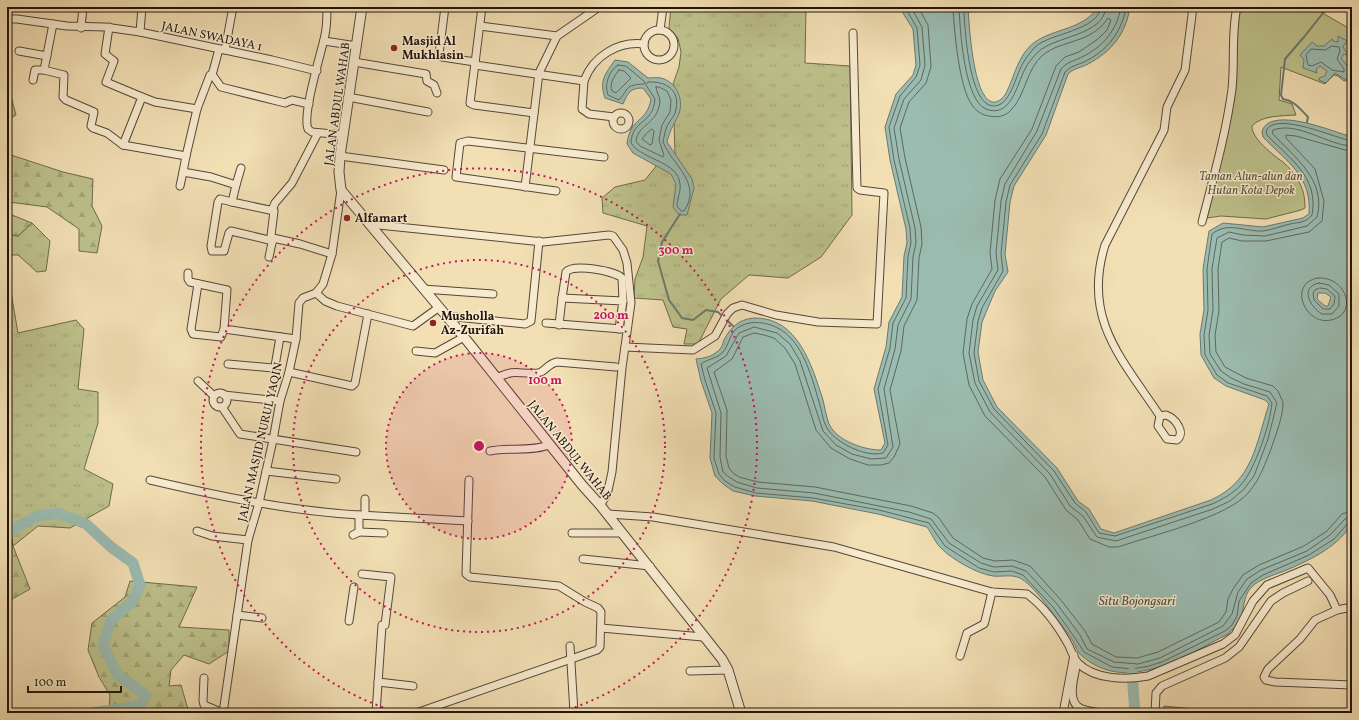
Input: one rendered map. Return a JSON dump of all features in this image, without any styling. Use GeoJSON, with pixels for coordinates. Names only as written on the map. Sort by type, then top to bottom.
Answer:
{"type":"FeatureCollection","features":[{"type":"Feature","properties":{"kind":"street"},"geometry":{"type":"LineString","coordinates":[[81,28],[83,7]]}},
{"type":"Feature","properties":{"kind":"street"},"geometry":{"type":"LineString","coordinates":[[140,32],[142,7]]}},
{"type":"Feature","properties":{"kind":"street"},"geometry":{"type":"LineString","coordinates":[[180,186],[197,109],[208,78],[212,75],[222,49],[232,7]]}},
{"type":"Feature","properties":{"kind":"street"},"geometry":{"type":"LineString","coordinates":[[326,7],[327,22],[324,41],[309,104],[307,127],[310,131],[318,133],[343,135]]}},
{"type":"Feature","properties":{"kind":"street","name":"JALAN ABDUL WAHAB"},"geometry":{"type":"LineString","coordinates":[[362,7],[340,156],[339,172],[342,190],[438,308],[464,337],[549,445],[608,514],[650,566],[703,637],[722,659],[728,670],[742,713]]}},
{"type":"Feature","properties":{"kind":"street"},"geometry":{"type":"LineString","coordinates":[[445,7],[439,54],[442,57],[584,80]]}},
{"type":"Feature","properties":{"kind":"street"},"geometry":{"type":"LineString","coordinates":[[482,7],[470,103],[474,105],[534,113]]}},
{"type":"Feature","properties":{"kind":"street"},"geometry":{"type":"LineString","coordinates":[[525,187],[539,73],[557,36],[599,7]]}},
{"type":"Feature","properties":{"kind":"street"},"geometry":{"type":"LineString","coordinates":[[660,30],[663,7]]}},
{"type":"Feature","properties":{"kind":"street"},"geometry":{"type":"LineString","coordinates":[[1160,416],[1112,344],[1099,304],[1098,284],[1100,262],[1105,245],[1159,142],[1166,122],[1167,107],[1185,70],[1193,7]]}},
{"type":"Feature","properties":{"kind":"street"},"geometry":{"type":"LineString","coordinates":[[1202,222],[1230,102],[1233,74],[1233,31],[1237,7]]}},
{"type":"Feature","properties":{"kind":"street","name":"JALAN SWADAYA 1"},"geometry":{"type":"LineString","coordinates":[[7,19],[81,28],[109,27],[140,32],[317,71]]}},
{"type":"Feature","properties":{"kind":"street"},"geometry":{"type":"LineString","coordinates":[[44,70],[53,24]]}},
{"type":"Feature","properties":{"kind":"street"},"geometry":{"type":"LineString","coordinates":[[480,26],[557,36]]}},
{"type":"Feature","properties":{"kind":"street"},"geometry":{"type":"LineString","coordinates":[[109,27],[105,54],[114,61],[106,82],[155,102],[197,109]]}},
{"type":"Feature","properties":{"kind":"street"},"geometry":{"type":"LineString","coordinates":[[660,30],[666,31],[672,36],[675,42],[672,54],[667,59],[661,61],[654,60],[648,56],[644,44],[649,34],[660,30]]}},
{"type":"Feature","properties":{"kind":"street"},"geometry":{"type":"LineString","coordinates":[[625,346],[693,350],[715,336],[727,314],[733,308],[742,306],[776,315],[818,322],[877,324],[884,193],[860,190],[857,188],[852,33]]}},
{"type":"Feature","properties":{"kind":"street"},"geometry":{"type":"LineString","coordinates":[[324,41],[357,46]]}},
{"type":"Feature","properties":{"kind":"street"},"geometry":{"type":"LineString","coordinates":[[614,117],[589,114],[582,109],[584,80],[601,56],[619,47],[644,44]]}},
{"type":"Feature","properties":{"kind":"street"},"geometry":{"type":"LineString","coordinates":[[18,51],[47,56]]}},
{"type":"Feature","properties":{"kind":"street"},"geometry":{"type":"LineString","coordinates":[[354,62],[425,74],[429,83],[434,85],[437,93]]}},
{"type":"Feature","properties":{"kind":"street"},"geometry":{"type":"LineString","coordinates":[[33,80],[35,70],[44,70],[64,75],[63,97],[66,100],[93,111],[94,115],[91,126],[107,133],[123,145],[186,156]]}},
{"type":"Feature","properties":{"kind":"street"},"geometry":{"type":"LineString","coordinates":[[212,75],[221,87],[285,102],[292,100],[309,104]]}},
{"type":"Feature","properties":{"kind":"street"},"geometry":{"type":"LineString","coordinates":[[123,145],[142,97]]}},
{"type":"Feature","properties":{"kind":"street"},"geometry":{"type":"LineString","coordinates":[[348,97],[428,112]]}},
{"type":"Feature","properties":{"kind":"street"},"geometry":{"type":"LineString","coordinates":[[269,258],[273,239],[271,236],[274,214],[272,210],[279,198],[288,190],[318,133]]}},
{"type":"Feature","properties":{"kind":"street"},"geometry":{"type":"LineString","coordinates":[[556,191],[458,178],[456,174],[462,141],[604,157]]}},
{"type":"Feature","properties":{"kind":"street"},"geometry":{"type":"LineString","coordinates":[[340,156],[444,170]]}},
{"type":"Feature","properties":{"kind":"street"},"geometry":{"type":"LineString","coordinates":[[232,202],[241,168]]}},
{"type":"Feature","properties":{"kind":"street"},"geometry":{"type":"LineString","coordinates":[[183,172],[207,176],[236,186]]}},
{"type":"Feature","properties":{"kind":"street"},"geometry":{"type":"LineString","coordinates":[[342,190],[332,254],[323,284],[316,293],[325,301],[337,306],[414,326],[438,308]]}},
{"type":"Feature","properties":{"kind":"street"},"geometry":{"type":"LineString","coordinates":[[272,210],[220,199],[218,202],[211,246],[212,251],[224,251],[229,232],[231,231],[300,244],[332,254]]}},
{"type":"Feature","properties":{"kind":"street"},"geometry":{"type":"LineString","coordinates":[[369,224],[539,242],[609,235],[613,236],[622,250],[630,281],[631,303],[623,329]]}},
{"type":"Feature","properties":{"kind":"street"},"geometry":{"type":"LineString","coordinates":[[446,316],[525,324],[530,321],[539,242]]}},
{"type":"Feature","properties":{"kind":"street"},"geometry":{"type":"LineString","coordinates":[[559,325],[566,272],[571,268],[613,272],[622,278],[623,329],[625,346],[612,472],[607,495],[600,505]]}},
{"type":"Feature","properties":{"kind":"street"},"geometry":{"type":"LineString","coordinates":[[188,273],[188,280],[198,284],[227,290],[224,329],[221,337],[193,334],[191,329],[198,284]]}},
{"type":"Feature","properties":{"kind":"street"},"geometry":{"type":"LineString","coordinates":[[423,289],[493,294]]}},
{"type":"Feature","properties":{"kind":"street","name":"JALAN MASJID NURUL YAQIN"},"geometry":{"type":"LineString","coordinates":[[223,713],[248,540],[259,503],[280,401],[289,372],[296,339],[299,303],[303,298],[316,293]]}},
{"type":"Feature","properties":{"kind":"street"},"geometry":{"type":"LineString","coordinates":[[562,298],[622,301]]}},
{"type":"Feature","properties":{"kind":"street"},"geometry":{"type":"LineString","coordinates":[[289,372],[352,386],[354,384],[368,314]]}},
{"type":"Feature","properties":{"kind":"street"},"geometry":{"type":"LineString","coordinates":[[546,323],[623,329]]}},
{"type":"Feature","properties":{"kind":"street"},"geometry":{"type":"LineString","coordinates":[[224,329],[296,339]]}},
{"type":"Feature","properties":{"kind":"street"},"geometry":{"type":"LineString","coordinates":[[228,364],[273,368],[275,366],[280,337]]}},
{"type":"Feature","properties":{"kind":"street"},"geometry":{"type":"LineString","coordinates":[[416,351],[435,353],[464,337]]}},
{"type":"Feature","properties":{"kind":"street"},"geometry":{"type":"LineString","coordinates":[[496,378],[515,371],[537,373],[548,365],[557,362],[616,367]]}},
{"type":"Feature","properties":{"kind":"street"},"geometry":{"type":"LineString","coordinates":[[198,381],[214,396],[214,404],[217,407],[222,407],[240,434],[356,452]]}},
{"type":"Feature","properties":{"kind":"street"},"geometry":{"type":"LineString","coordinates":[[214,396],[218,393],[224,395],[280,401]]}},
{"type":"Feature","properties":{"kind":"street"},"geometry":{"type":"LineString","coordinates":[[222,407],[227,401],[224,395]]}},
{"type":"Feature","properties":{"kind":"street"},"geometry":{"type":"LineString","coordinates":[[490,450],[505,448],[533,450],[549,445]]}},
{"type":"Feature","properties":{"kind":"street"},"geometry":{"type":"LineString","coordinates":[[266,471],[336,479]]}},
{"type":"Feature","properties":{"kind":"street"},"geometry":{"type":"LineString","coordinates":[[150,480],[259,503],[362,515],[468,521]]}},
{"type":"Feature","properties":{"kind":"street"},"geometry":{"type":"LineString","coordinates":[[416,713],[599,649],[601,612],[598,608],[585,602],[563,588],[553,585],[470,576],[466,574],[469,480]]}},
{"type":"Feature","properties":{"kind":"street"},"geometry":{"type":"LineString","coordinates":[[365,499],[356,533],[384,533]]}},
{"type":"Feature","properties":{"kind":"street"},"geometry":{"type":"LineString","coordinates":[[608,514],[658,518],[843,548],[992,592],[1027,594],[1055,624],[1074,654],[1077,662],[1072,697],[1075,703],[1081,709],[1101,713]]}},
{"type":"Feature","properties":{"kind":"street"},"geometry":{"type":"LineString","coordinates":[[197,531],[212,536],[248,540]]}},
{"type":"Feature","properties":{"kind":"street"},"geometry":{"type":"LineString","coordinates":[[572,532],[622,533]]}},
{"type":"Feature","properties":{"kind":"street"},"geometry":{"type":"LineString","coordinates":[[583,559],[650,566]]}},
{"type":"Feature","properties":{"kind":"street"},"geometry":{"type":"LineString","coordinates":[[1077,662],[1104,676],[1139,678],[1166,670],[1208,649],[1223,644],[1235,635],[1253,601],[1263,588],[1308,568],[1330,595],[1337,610]]}},
{"type":"Feature","properties":{"kind":"street"},"geometry":{"type":"LineString","coordinates":[[362,574],[391,577],[384,625],[376,713]]}},
{"type":"Feature","properties":{"kind":"street"},"geometry":{"type":"LineString","coordinates":[[1155,713],[1156,693],[1162,686],[1225,658],[1239,647],[1271,601],[1283,592],[1308,581]]}},
{"type":"Feature","properties":{"kind":"street"},"geometry":{"type":"LineString","coordinates":[[349,621],[354,587]]}},
{"type":"Feature","properties":{"kind":"street"},"geometry":{"type":"LineString","coordinates":[[960,656],[966,633],[984,624],[992,592]]}},
{"type":"Feature","properties":{"kind":"street"},"geometry":{"type":"LineString","coordinates":[[1352,606],[1337,610],[1315,620],[1300,639],[1268,669],[1264,679],[1275,682],[1352,685]]}},
{"type":"Feature","properties":{"kind":"street"},"geometry":{"type":"LineString","coordinates":[[237,615],[262,618]]}},
{"type":"Feature","properties":{"kind":"street"},"geometry":{"type":"LineString","coordinates":[[601,628],[703,637]]}},
{"type":"Feature","properties":{"kind":"street"},"geometry":{"type":"LineString","coordinates":[[570,646],[572,659],[574,713]]}},
{"type":"Feature","properties":{"kind":"street"},"geometry":{"type":"LineString","coordinates":[[1063,713],[1074,654]]}},
{"type":"Feature","properties":{"kind":"street"},"geometry":{"type":"LineString","coordinates":[[690,671],[728,670]]}},
{"type":"Feature","properties":{"kind":"street"},"geometry":{"type":"LineString","coordinates":[[204,678],[204,705],[223,713]]}},
{"type":"Feature","properties":{"kind":"street"},"geometry":{"type":"LineString","coordinates":[[378,682],[413,686]]}},
{"type":"Feature","properties":{"kind":"green space"},"geometry":{"type":"Polygon","coordinates":[[[671,7],[806,7],[805,63],[850,66],[852,215],[821,257],[788,278],[749,275],[721,299],[698,344],[684,344],[687,329],[673,327],[663,300],[634,298],[635,279],[643,257],[647,226],[603,213],[602,198],[615,187],[645,180],[657,165],[675,155],[673,84],[679,67],[681,52],[678,38],[669,28],[671,7]]]}},
{"type":"Feature","properties":{"kind":"green space","name":"Taman Alun-alun dan Hutan Kota Depok"},"geometry":{"type":"Polygon","coordinates":[[[1238,7],[1312,7],[1352,30],[1352,74],[1349,80],[1344,81],[1338,76],[1334,75],[1325,84],[1281,67],[1279,100],[1292,104],[1296,115],[1267,118],[1256,122],[1252,126],[1255,136],[1259,141],[1295,175],[1299,181],[1304,199],[1305,208],[1266,219],[1221,216],[1207,218],[1228,132],[1236,80],[1235,54],[1238,7]]]}},
{"type":"Feature","properties":{"kind":"green space"},"geometry":{"type":"Polygon","coordinates":[[[7,81],[16,115],[7,120],[7,81]]]}},
{"type":"Feature","properties":{"kind":"green space"},"geometry":{"type":"Polygon","coordinates":[[[11,155],[63,172],[93,179],[92,206],[102,226],[97,253],[79,251],[79,229],[47,207],[7,203],[7,157],[11,155]]]}},
{"type":"Feature","properties":{"kind":"green space"},"geometry":{"type":"Polygon","coordinates":[[[7,213],[32,223],[18,236],[7,234],[7,213]]]}},
{"type":"Feature","properties":{"kind":"green space"},"geometry":{"type":"Polygon","coordinates":[[[32,223],[50,241],[46,271],[37,272],[18,255],[7,255],[7,234],[18,236],[32,223]]]}},
{"type":"Feature","properties":{"kind":"green space"},"geometry":{"type":"Polygon","coordinates":[[[7,269],[18,333],[76,320],[84,329],[78,389],[98,392],[98,423],[84,469],[113,484],[109,506],[70,528],[38,526],[13,546],[7,507],[7,269]]]}},
{"type":"Feature","properties":{"kind":"green space"},"geometry":{"type":"Polygon","coordinates":[[[7,507],[13,546],[30,589],[7,602],[7,507]]]}},
{"type":"Feature","properties":{"kind":"green space"},"geometry":{"type":"Polygon","coordinates":[[[130,581],[197,587],[179,627],[229,630],[229,651],[209,664],[184,655],[171,670],[169,686],[181,685],[189,713],[109,713],[110,695],[99,677],[88,650],[92,623],[125,597],[130,581]]]}},
{"type":"Feature","properties":{"kind":"green space"},"geometry":{"type":"Polygon","coordinates":[[[1164,706],[1222,712],[1163,713],[1164,706]]]}},
{"type":"Feature","properties":{"kind":"water","name":"Situ Bojongsari"},"geometry":{"type":"Polygon","coordinates":[[[899,7],[968,7],[973,59],[980,88],[986,97],[992,102],[996,102],[1005,95],[1020,60],[1029,47],[1035,42],[1043,37],[1085,20],[1092,15],[1098,7],[1130,7],[1125,26],[1121,34],[1110,48],[1096,59],[1068,74],[1046,135],[1014,186],[1010,202],[1005,254],[1008,272],[995,291],[982,322],[978,352],[983,380],[997,407],[1057,468],[1078,501],[1089,509],[1101,529],[1114,533],[1211,500],[1225,492],[1236,483],[1244,472],[1256,447],[1269,404],[1265,400],[1226,386],[1214,378],[1201,355],[1200,334],[1204,310],[1203,269],[1209,231],[1223,223],[1263,227],[1303,218],[1309,214],[1309,201],[1302,180],[1289,162],[1263,137],[1262,131],[1268,124],[1277,120],[1290,120],[1304,122],[1352,137],[1352,523],[1340,538],[1324,551],[1307,561],[1267,577],[1255,584],[1246,595],[1240,620],[1228,634],[1175,661],[1156,668],[1137,672],[1118,672],[1099,667],[1080,654],[1071,638],[1050,609],[1025,581],[1013,576],[987,575],[966,566],[952,558],[940,547],[927,527],[878,514],[812,501],[755,496],[733,491],[715,476],[710,458],[712,413],[701,381],[696,359],[713,355],[721,348],[726,336],[732,328],[739,322],[754,318],[769,320],[782,326],[801,346],[814,373],[829,424],[838,435],[844,440],[874,450],[881,450],[885,443],[874,389],[886,347],[889,322],[902,297],[904,256],[907,243],[906,229],[890,160],[885,127],[896,94],[913,75],[916,65],[913,29],[899,7]],[[1318,293],[1317,299],[1325,306],[1328,306],[1331,297],[1325,293],[1318,293]]]}},
{"type":"Feature","properties":{"kind":"water"},"geometry":{"type":"Polygon","coordinates":[[[1338,36],[1349,42],[1345,43],[1343,47],[1347,53],[1352,53],[1349,58],[1348,55],[1344,54],[1341,58],[1352,72],[1346,80],[1335,73],[1326,83],[1319,80],[1319,78],[1325,76],[1327,71],[1320,66],[1316,69],[1317,73],[1303,68],[1304,60],[1300,55],[1312,42],[1317,46],[1324,46],[1332,39],[1333,41],[1338,42],[1338,36]]]}},
{"type":"Feature","properties":{"kind":"water"},"geometry":{"type":"Polygon","coordinates":[[[615,60],[628,62],[648,78],[667,80],[678,93],[681,104],[680,110],[670,131],[667,142],[692,179],[694,188],[687,215],[679,215],[673,207],[676,184],[671,174],[633,153],[627,144],[631,129],[646,112],[651,99],[643,88],[632,90],[626,97],[623,104],[605,98],[603,92],[604,78],[608,69],[615,60]]]}},
{"type":"Feature","properties":{"kind":"waterway"},"geometry":{"type":"LineString","coordinates":[[1307,122],[1308,117],[1300,108],[1294,103],[1283,99],[1281,95],[1285,59],[1323,13],[1330,7]]}},
{"type":"Feature","properties":{"kind":"waterway"},"geometry":{"type":"LineString","coordinates":[[680,214],[662,242],[658,261],[669,300],[682,318],[693,320],[706,310],[718,312],[733,326]]}},
{"type":"Feature","properties":{"kind":"waterway"},"geometry":{"type":"LineString","coordinates":[[7,530],[12,530],[37,516],[58,513],[86,524],[111,547],[133,563],[140,585],[133,601],[111,620],[103,645],[117,674],[146,696],[139,706],[92,713]]}},
{"type":"Feature","properties":{"kind":"waterway"},"geometry":{"type":"LineString","coordinates":[[1132,673],[1135,713]]}},
{"type":"Feature","properties":{"kind":"place","name":"Masjid Al Mukhlasin"},"geometry":{"type":"Point","coordinates":[394,48]}},
{"type":"Feature","properties":{"kind":"place","name":"Alfamart"},"geometry":{"type":"Point","coordinates":[347,218]}},
{"type":"Feature","properties":{"kind":"place","name":"Musholla Az-Zurifah"},"geometry":{"type":"Point","coordinates":[433,323]}}]}
